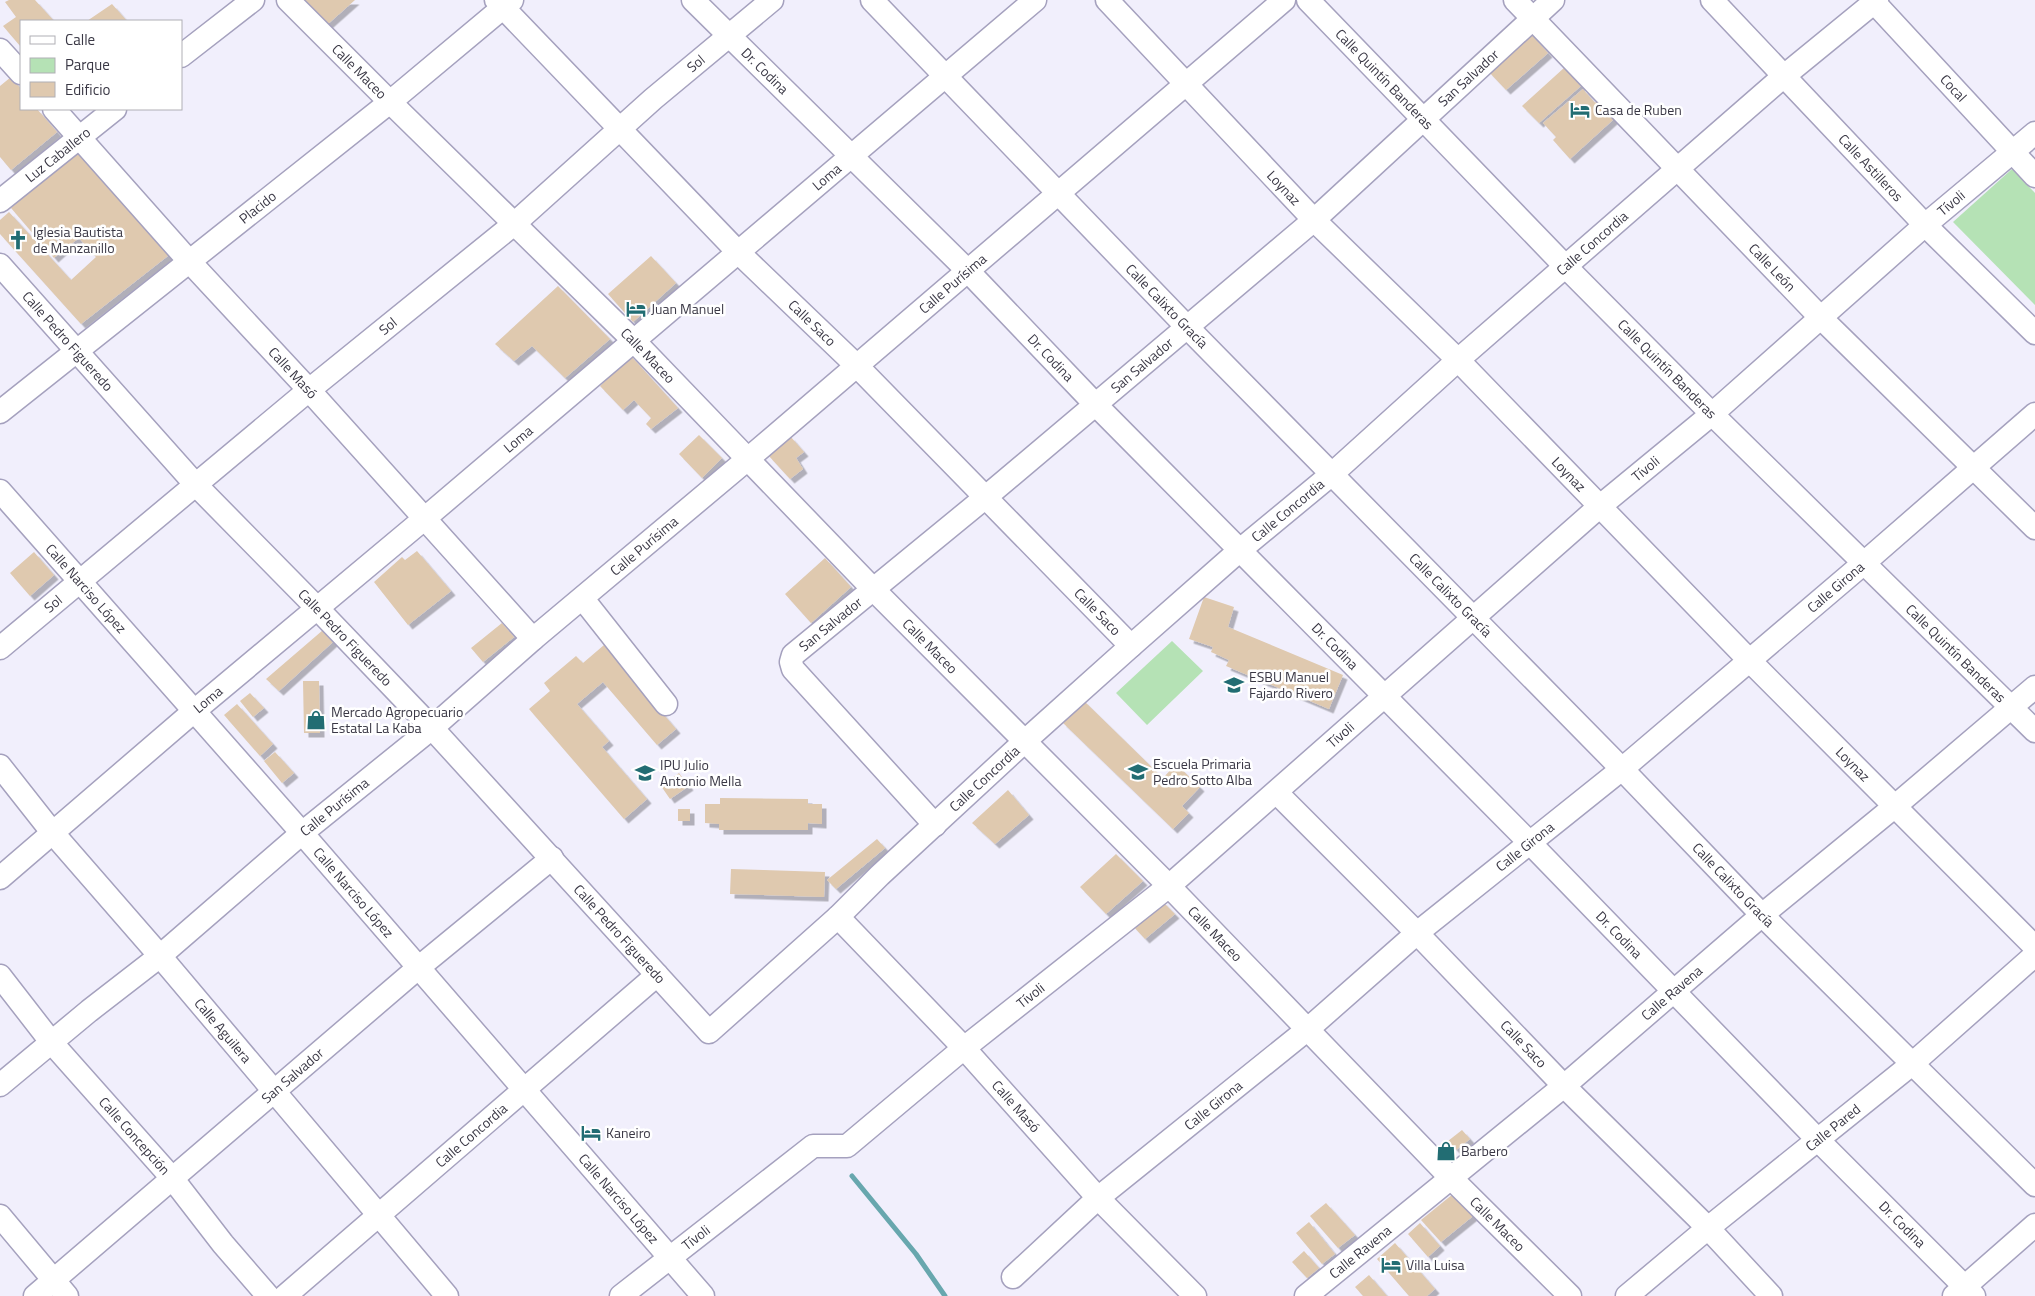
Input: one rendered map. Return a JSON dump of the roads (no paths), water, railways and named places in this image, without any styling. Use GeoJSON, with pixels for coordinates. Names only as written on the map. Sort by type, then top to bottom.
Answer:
{"type":"FeatureCollection","features":[{"type":"Feature","properties":{"kind":"street"},"geometry":{"type":"LineString","coordinates":[[182,55],[252,0]]}},
{"type":"Feature","properties":{"kind":"street","name":"Calle Maceo"},"geometry":{"type":"LineString","coordinates":[[288,0],[634,341],[873,589],[1169,886],[1450,1177],[1570,1296]]}},
{"type":"Feature","properties":{"kind":"street","name":"Dr. Codina"},"geometry":{"type":"LineString","coordinates":[[693,0],[850,157],[967,270],[1095,404],[1530,843],[1965,1293]]}},
{"type":"Feature","properties":{"kind":"street","name":"Sol"},"geometry":{"type":"LineString","coordinates":[[0,648],[309,390],[514,224],[652,99],[772,0]]}},
{"type":"Feature","properties":{"kind":"street","name":"Calle Calixto Gracía"},"geometry":{"type":"LineString","coordinates":[[872,0],[1188,328],[1622,769],[1762,915],[2035,1185]]}},
{"type":"Feature","properties":{"kind":"street","name":"Loma"},"geometry":{"type":"LineString","coordinates":[[0,878],[193,712],[424,519],[1035,0]]}},
{"type":"Feature","properties":{"kind":"street","name":"Loynaz"},"geometry":{"type":"LineString","coordinates":[[1107,0],[1314,220],[1458,360],[1749,660],[2035,946]]}},
{"type":"Feature","properties":{"kind":"street","name":"Calle Purísima"},"geometry":{"type":"LineString","coordinates":[[0,1085],[89,1011],[160,956],[302,834],[432,728],[533,639],[857,366],[1284,0]]}},
{"type":"Feature","properties":{"kind":"street","name":"Calle Quintín Banderas"},"geometry":{"type":"LineString","coordinates":[[1308,0],[1566,267],[1712,414],[2035,731]]}},
{"type":"Feature","properties":{"kind":"street","name":"Calle León"},"geometry":{"type":"LineString","coordinates":[[1515,0],[1679,168],[1821,318],[2035,528]]}},
{"type":"Feature","properties":{"kind":"street","name":"San Salvador"},"geometry":{"type":"LineString","coordinates":[[935,825],[793,668],[791,662],[793,655],[1188,328],[1314,220],[1553,0]]}},
{"type":"Feature","properties":{"kind":"street","name":"Calle Astilleros"},"geometry":{"type":"LineString","coordinates":[[1712,0],[1926,225],[2035,333]]}},
{"type":"Feature","properties":{"kind":"street","name":"Calle Concordia"},"geometry":{"type":"LineString","coordinates":[[709,1032],[838,917],[1025,741],[1131,646],[1240,550],[1332,474],[1458,360],[1784,76],[1874,1]]}},
{"type":"Feature","properties":{"kind":"street","name":"Cocal"},"geometry":{"type":"LineString","coordinates":[[1874,1],[2035,176]]}},
{"type":"Feature","properties":{"kind":"street","name":"Placido"},"geometry":{"type":"LineString","coordinates":[[0,412],[390,102],[504,2]]}},
{"type":"Feature","properties":{"kind":"street","name":"Calle Saco"},"geometry":{"type":"LineString","coordinates":[[504,2],[619,130],[738,252],[857,366],[986,496],[1131,646]]}},
{"type":"Feature","properties":{"kind":"street"},"geometry":{"type":"LineString","coordinates":[[0,50],[20,72]]}},
{"type":"Feature","properties":{"kind":"street","name":"Calle Masó"},"geometry":{"type":"LineString","coordinates":[[55,110],[189,261],[309,390],[533,639]]}},
{"type":"Feature","properties":{"kind":"street","name":"Luz Caballero"},"geometry":{"type":"LineString","coordinates":[[0,201],[114,110]]}},
{"type":"Feature","properties":{"kind":"street","name":"Tívoli"},"geometry":{"type":"LineString","coordinates":[[621,1296],[668,1257],[814,1146],[847,1146],[964,1048],[1169,886],[1277,793],[1599,507],[1712,414],[1926,225],[2035,133]]}},
{"type":"Feature","properties":{"kind":"street","name":"Calle Pedro Figueredo"},"geometry":{"type":"LineString","coordinates":[[0,265],[196,485],[318,608],[432,728],[709,1032]]}},
{"type":"Feature","properties":{"kind":"street","name":"Calle Girona"},"geometry":{"type":"LineString","coordinates":[[1014,1277],[1098,1198],[1308,1029],[1417,933],[1622,769],[1864,563],[2035,414]]}},
{"type":"Feature","properties":{"kind":"street","name":"Calle Narciso López"},"geometry":{"type":"LineString","coordinates":[[0,491],[302,834],[703,1296]]}},
{"type":"Feature","properties":{"kind":"street"},"geometry":{"type":"LineString","coordinates":[[583,598],[666,704]]}},
{"type":"Feature","properties":{"kind":"street","name":"Calle Ravena"},"geometry":{"type":"LineString","coordinates":[[1306,1296],[1564,1086],[1762,915],[1894,807],[2035,687]]}},
{"type":"Feature","properties":{"kind":"street","name":"Calle Aguilera"},"geometry":{"type":"LineString","coordinates":[[0,766],[52,832],[160,956],[272,1092],[447,1296]]}},
{"type":"Feature","properties":{"kind":"street","name":"Calle Saco"},"geometry":{"type":"LineString","coordinates":[[1277,793],[1417,933],[1564,1086],[1708,1228],[1771,1296]]}},
{"type":"Feature","properties":{"kind":"street","name":"San Salvador"},"geometry":{"type":"LineString","coordinates":[[35,1296],[60,1288],[172,1178],[418,968],[552,858]]}},
{"type":"Feature","properties":{"kind":"street","name":"Calle Masó"},"geometry":{"type":"LineString","coordinates":[[838,917],[964,1048],[1098,1198],[1195,1296]]}},
{"type":"Feature","properties":{"kind":"street","name":"Calle Pared"},"geometry":{"type":"LineString","coordinates":[[1627,1296],[1708,1228],[1912,1064],[2035,955]]}},
{"type":"Feature","properties":{"kind":"street","name":"Calle Concordia"},"geometry":{"type":"LineString","coordinates":[[285,1296],[525,1091],[657,975]]}},
{"type":"Feature","properties":{"kind":"street","name":"Calle Concepción"},"geometry":{"type":"LineString","coordinates":[[0,976],[52,1043],[172,1178],[223,1244],[268,1296]]}},
{"type":"Feature","properties":{"kind":"street"},"geometry":{"type":"LineString","coordinates":[[0,1216],[60,1288]]}},
{"type":"Feature","properties":{"kind":"street"},"geometry":{"type":"LineString","coordinates":[[1965,1293],[2035,1225]]}},
{"type":"Feature","properties":{"kind":"waterway"},"geometry":{"type":"LineString","coordinates":[[852,1176],[916,1254],[945,1296]]}},
{"type":"Feature","properties":{"kind":"place","name":"Casa de Ruben"},"geometry":{"type":"Point","coordinates":[1580,110]}},
{"type":"Feature","properties":{"kind":"place","name":"Iglesia Bautista de Manzanillo"},"geometry":{"type":"Point","coordinates":[18,240]}},
{"type":"Feature","properties":{"kind":"place","name":"Juan Manuel"},"geometry":{"type":"Point","coordinates":[636,309]}},
{"type":"Feature","properties":{"kind":"place","name":"ESBU Manuel Fajardo Rivero"},"geometry":{"type":"Point","coordinates":[1234,685]}},
{"type":"Feature","properties":{"kind":"place","name":"Mercado Agropecuario Estatal La Kaba"},"geometry":{"type":"Point","coordinates":[316,720]}},
{"type":"Feature","properties":{"kind":"place","name":"Escuela Primaria Pedro Sotto Alba"},"geometry":{"type":"Point","coordinates":[1138,772]}},
{"type":"Feature","properties":{"kind":"place","name":"IPU Julio Antonio Mella"},"geometry":{"type":"Point","coordinates":[645,773]}},
{"type":"Feature","properties":{"kind":"place","name":"Kaneiro"},"geometry":{"type":"Point","coordinates":[591,1133]}},
{"type":"Feature","properties":{"kind":"place","name":"Barbero"},"geometry":{"type":"Point","coordinates":[1446,1151]}},
{"type":"Feature","properties":{"kind":"place","name":"Villa Luisa"},"geometry":{"type":"Point","coordinates":[1391,1265]}}]}
